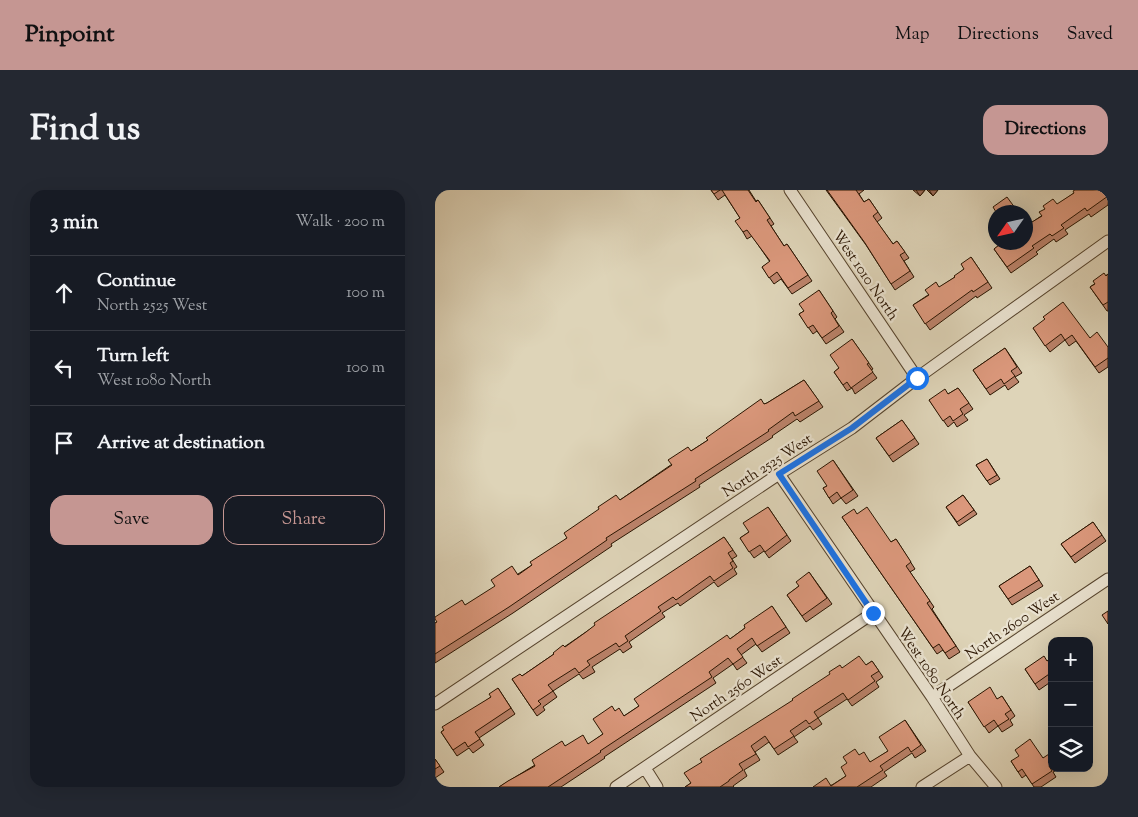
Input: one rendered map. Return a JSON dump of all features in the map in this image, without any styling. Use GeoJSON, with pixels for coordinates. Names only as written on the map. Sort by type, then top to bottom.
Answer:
{"type":"FeatureCollection","features":[{"type":"Feature","properties":{"kind":"street","name":"West 1010 North"},"geometry":{"type":"LineString","coordinates":[[790,190],[917,378]]}},
{"type":"Feature","properties":{"kind":"street","name":"North 2525 West"},"geometry":{"type":"LineString","coordinates":[[435,704],[779,474],[852,428],[917,378],[1108,241]]}},
{"type":"Feature","properties":{"kind":"street","name":"West 1080 North"},"geometry":{"type":"LineString","coordinates":[[779,474],[932,697],[970,756],[996,787]]}},
{"type":"Feature","properties":{"kind":"street","name":"North 2600 West"},"geometry":{"type":"LineString","coordinates":[[932,697],[1108,579]]}},
{"type":"Feature","properties":{"kind":"street","name":"North 2560 West"},"geometry":{"type":"LineString","coordinates":[[617,787],[873,613]]}},
{"type":"Feature","properties":{"kind":"street"},"geometry":{"type":"LineString","coordinates":[[922,787],[970,756]]}},
{"type":"Feature","properties":{"kind":"street"},"geometry":{"type":"LineString","coordinates":[[645,768],[657,787]]}},
{"type":"Feature","properties":{"kind":"building"},"geometry":{"type":"Polygon","coordinates":[[[711,190],[720,190],[714,194],[711,190]]]}},
{"type":"Feature","properties":{"kind":"building"},"geometry":{"type":"Polygon","coordinates":[[[722,190],[748,190],[756,202],[758,200],[770,218],[767,220],[784,246],[787,244],[808,275],[788,288],[777,272],[769,278],[762,267],[770,261],[747,230],[743,232],[735,221],[740,218],[722,190]]]}},
{"type":"Feature","properties":{"kind":"building"},"geometry":{"type":"Polygon","coordinates":[[[827,190],[856,190],[864,202],[869,199],[878,212],[873,216],[893,244],[897,241],[905,252],[900,255],[910,271],[891,284],[865,243],[827,190]]]}},
{"type":"Feature","properties":{"kind":"building"},"geometry":{"type":"Polygon","coordinates":[[[1108,190],[1108,196],[1087,211],[1085,208],[1061,225],[1064,228],[1052,236],[1050,234],[1033,245],[1033,221],[1042,216],[1039,212],[1045,209],[1043,206],[1053,199],[1057,204],[1074,193],[1073,191],[1108,190]]]}},
{"type":"Feature","properties":{"kind":"building"},"geometry":{"type":"Polygon","coordinates":[[[1007,197],[1013,205],[996,205],[1007,197]]]}},
{"type":"Feature","properties":{"kind":"building"},"geometry":{"type":"Polygon","coordinates":[[[995,250],[1031,250],[1007,267],[995,250]]]}},
{"type":"Feature","properties":{"kind":"building"},"geometry":{"type":"Polygon","coordinates":[[[971,257],[988,282],[973,292],[972,290],[925,324],[913,305],[929,295],[925,290],[936,282],[939,287],[955,277],[964,269],[961,264],[971,257]]]}},
{"type":"Feature","properties":{"kind":"building"},"geometry":{"type":"Polygon","coordinates":[[[1104,273],[1106,276],[1108,274],[1108,302],[1103,305],[1090,287],[1095,284],[1093,281],[1104,273]]]}},
{"type":"Feature","properties":{"kind":"building"},"geometry":{"type":"Polygon","coordinates":[[[819,290],[833,311],[831,313],[839,326],[822,338],[813,325],[808,328],[799,314],[804,311],[799,304],[819,290]]]}},
{"type":"Feature","properties":{"kind":"building"},"geometry":{"type":"Polygon","coordinates":[[[1063,302],[1090,338],[1097,332],[1108,347],[1108,358],[1095,367],[1072,335],[1065,340],[1061,334],[1045,346],[1033,328],[1045,319],[1043,317],[1063,302]]]}},
{"type":"Feature","properties":{"kind":"building"},"geometry":{"type":"Polygon","coordinates":[[[852,339],[873,372],[851,388],[847,382],[843,385],[834,372],[839,368],[830,355],[852,339]]]}},
{"type":"Feature","properties":{"kind":"building"},"geometry":{"type":"Polygon","coordinates":[[[1005,348],[1017,367],[1011,371],[1015,376],[1004,384],[1001,379],[986,389],[973,370],[1005,348]]]}},
{"type":"Feature","properties":{"kind":"building"},"geometry":{"type":"Polygon","coordinates":[[[804,380],[819,401],[795,416],[793,412],[769,431],[695,479],[696,481],[606,538],[607,540],[509,607],[435,654],[435,623],[437,622],[435,617],[462,600],[465,605],[495,586],[491,580],[512,566],[518,575],[532,565],[530,562],[567,538],[564,533],[599,509],[598,507],[616,495],[620,500],[672,465],[668,460],[688,447],[691,451],[708,440],[706,438],[761,399],[764,404],[767,403],[804,380]]]}},
{"type":"Feature","properties":{"kind":"building"},"geometry":{"type":"Polygon","coordinates":[[[958,388],[969,403],[960,409],[963,414],[953,421],[950,416],[943,421],[929,400],[945,389],[948,394],[958,388]]]}},
{"type":"Feature","properties":{"kind":"building"},"geometry":{"type":"Polygon","coordinates":[[[902,420],[915,438],[889,456],[876,438],[902,420]]]}},
{"type":"Feature","properties":{"kind":"building"},"geometry":{"type":"Polygon","coordinates":[[[987,459],[997,475],[987,481],[976,465],[987,459]]]}},
{"type":"Feature","properties":{"kind":"building"},"geometry":{"type":"Polygon","coordinates":[[[833,460],[853,490],[841,498],[837,492],[829,498],[823,488],[827,486],[817,471],[833,460]]]}},
{"type":"Feature","properties":{"kind":"building"},"geometry":{"type":"Polygon","coordinates":[[[963,495],[974,510],[957,522],[946,507],[963,495]]]}},
{"type":"Feature","properties":{"kind":"building"},"geometry":{"type":"Polygon","coordinates":[[[768,507],[787,535],[765,552],[760,545],[749,552],[740,538],[749,532],[743,523],[768,507]]]}},
{"type":"Feature","properties":{"kind":"building"},"geometry":{"type":"Polygon","coordinates":[[[867,507],[891,542],[896,539],[911,562],[906,566],[930,601],[927,603],[956,646],[945,653],[939,644],[933,648],[842,517],[854,509],[857,514],[867,507]]]}},
{"type":"Feature","properties":{"kind":"building"},"geometry":{"type":"Polygon","coordinates":[[[1093,522],[1102,535],[1071,557],[1061,544],[1093,522]]]}},
{"type":"Feature","properties":{"kind":"building"},"geometry":{"type":"Polygon","coordinates":[[[724,537],[733,550],[728,553],[733,561],[730,563],[733,568],[714,581],[710,576],[676,600],[673,597],[658,607],[661,611],[625,636],[628,641],[619,647],[616,643],[587,661],[590,665],[579,673],[575,668],[548,685],[553,691],[538,701],[541,704],[533,710],[512,679],[520,674],[522,676],[554,654],[563,645],[565,647],[586,632],[595,625],[594,623],[724,537]]]}},
{"type":"Feature","properties":{"kind":"building"},"geometry":{"type":"Polygon","coordinates":[[[1030,566],[1039,580],[1008,599],[999,586],[1030,566]]]}},
{"type":"Feature","properties":{"kind":"building"},"geometry":{"type":"Polygon","coordinates":[[[809,572],[827,598],[802,616],[787,595],[799,586],[796,582],[809,572]]]}},
{"type":"Feature","properties":{"kind":"building"},"geometry":{"type":"Polygon","coordinates":[[[772,606],[786,627],[757,646],[752,638],[737,649],[743,657],[733,664],[728,658],[709,672],[712,677],[601,752],[548,787],[499,787],[535,766],[532,760],[562,741],[565,746],[583,735],[588,744],[603,734],[593,719],[612,706],[615,711],[619,708],[624,716],[639,706],[634,699],[727,635],[730,639],[745,628],[744,625],[772,606]]]}},
{"type":"Feature","properties":{"kind":"building"},"geometry":{"type":"Polygon","coordinates":[[[1108,611],[1108,624],[1102,615],[1108,611]]]}},
{"type":"Feature","properties":{"kind":"building"},"geometry":{"type":"Polygon","coordinates":[[[859,656],[866,665],[872,661],[879,671],[871,676],[875,681],[848,700],[843,693],[814,712],[818,718],[809,724],[806,720],[790,731],[794,736],[774,749],[765,736],[751,746],[756,754],[739,764],[743,770],[720,787],[685,787],[691,783],[684,773],[702,762],[700,759],[793,700],[830,674],[829,672],[840,665],[842,668],[859,656]]]}},
{"type":"Feature","properties":{"kind":"building"},"geometry":{"type":"Polygon","coordinates":[[[1044,656],[1048,660],[1048,675],[1035,684],[1025,669],[1044,656]]]}},
{"type":"Feature","properties":{"kind":"building"},"geometry":{"type":"Polygon","coordinates":[[[990,687],[997,699],[1002,696],[1011,710],[1005,714],[1009,719],[998,726],[994,720],[984,727],[968,702],[990,687]]]}},
{"type":"Feature","properties":{"kind":"building"},"geometry":{"type":"Polygon","coordinates":[[[498,688],[511,708],[475,732],[480,739],[468,747],[465,742],[453,750],[441,732],[444,730],[442,727],[491,697],[489,694],[498,688]]]}},
{"type":"Feature","properties":{"kind":"building"},"geometry":{"type":"Polygon","coordinates":[[[905,720],[921,745],[911,752],[908,747],[880,766],[883,770],[857,787],[813,787],[826,778],[831,786],[846,776],[841,767],[847,763],[843,757],[855,749],[859,755],[864,752],[870,762],[888,751],[879,737],[905,720]]]}},
{"type":"Feature","properties":{"kind":"building"},"geometry":{"type":"Polygon","coordinates":[[[1030,739],[1043,758],[1048,755],[1048,772],[1050,772],[1032,784],[1022,769],[1018,772],[1011,761],[1019,756],[1015,750],[1030,739]]]}},
{"type":"Feature","properties":{"kind":"building"},"geometry":{"type":"Polygon","coordinates":[[[435,759],[440,766],[435,769],[435,759]]]}},
{"type":"Feature","properties":{"kind":"route"},"geometry":{"type":"LineString","coordinates":[[873,613],[779,474],[852,428],[917,378]]}}]}
